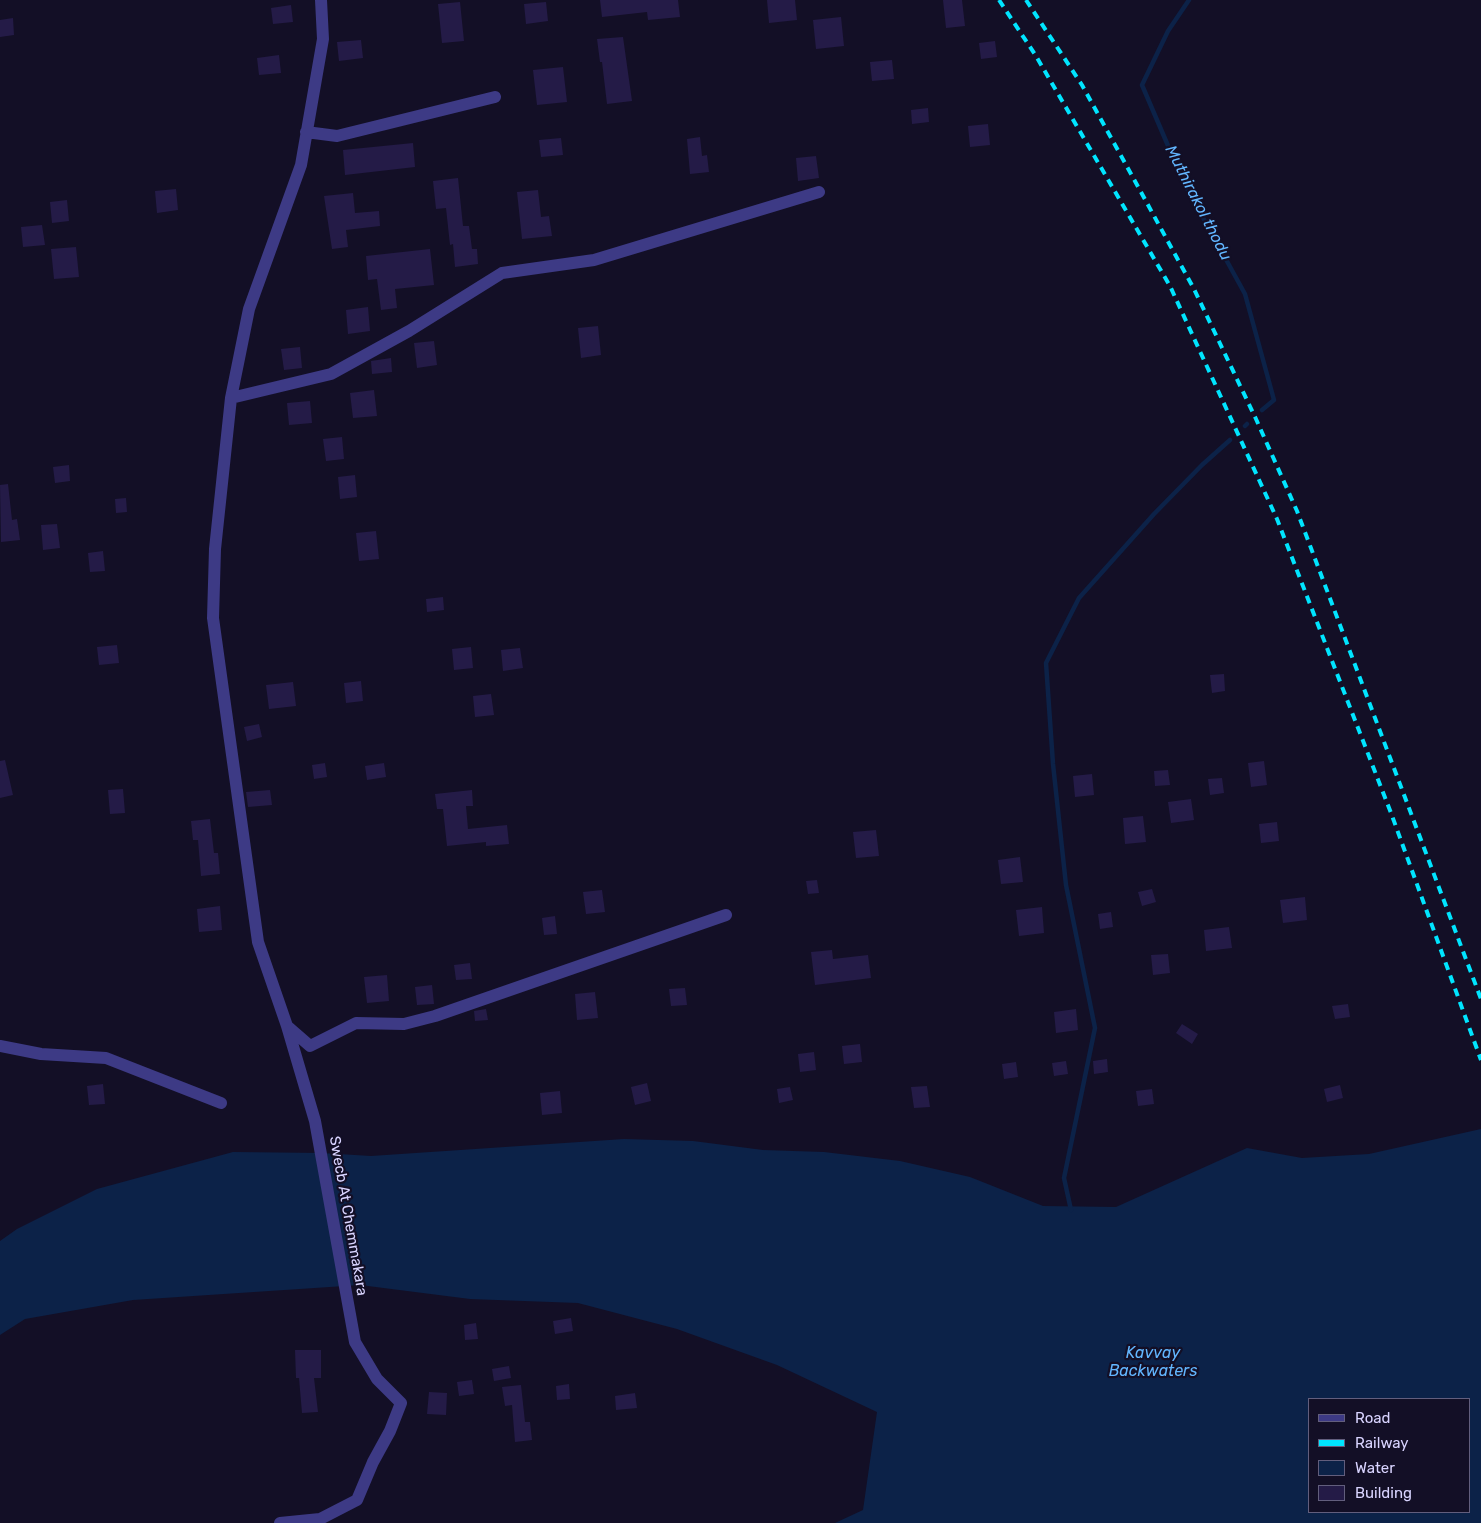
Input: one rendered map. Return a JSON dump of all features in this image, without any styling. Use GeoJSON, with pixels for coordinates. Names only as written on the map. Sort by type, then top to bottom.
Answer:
{"type":"FeatureCollection","features":[{"type":"Feature","properties":{"kind":"street","name":"Swecb At Chemmakara"},"geometry":{"type":"LineString","coordinates":[[280,1523],[320,1519],[357,1500],[390,1431],[401,1403],[377,1379],[355,1342],[315,1121],[287,1026],[258,942],[213,618],[215,549],[231,398],[249,309],[301,165],[323,39],[321,0]]}},
{"type":"Feature","properties":{"kind":"street"},"geometry":{"type":"LineString","coordinates":[[306,132],[337,136],[495,97]]}},
{"type":"Feature","properties":{"kind":"street"},"geometry":{"type":"LineString","coordinates":[[231,398],[330,374],[410,332],[502,273],[594,260],[818,192]]}},
{"type":"Feature","properties":{"kind":"street"},"geometry":{"type":"LineString","coordinates":[[287,1026],[310,1046],[356,1023],[404,1024],[436,1016],[726,915]]}},
{"type":"Feature","properties":{"kind":"street"},"geometry":{"type":"LineString","coordinates":[[0,1046],[41,1054],[106,1058],[220,1103]]}},
{"type":"Feature","properties":{"kind":"water","name":"Kavvay Backwaters"},"geometry":{"type":"Polygon","coordinates":[[[1481,1129],[1481,1523],[835,1523],[863,1510],[877,1412],[777,1365],[677,1329],[578,1303],[470,1299],[360,1285],[133,1300],[25,1319],[0,1335],[0,1241],[17,1229],[97,1189],[233,1152],[322,1153],[371,1156],[624,1139],[693,1141],[763,1150],[824,1152],[900,1161],[970,1177],[1043,1206],[1116,1207],[1247,1148],[1302,1158],[1369,1154],[1481,1129]]]}},
{"type":"Feature","properties":{"kind":"building"},"geometry":{"type":"Polygon","coordinates":[[[600,0],[678,0],[680,17],[648,20],[647,12],[602,17],[600,0]]]}},
{"type":"Feature","properties":{"kind":"building"},"geometry":{"type":"Polygon","coordinates":[[[767,0],[795,0],[797,20],[769,23],[767,0]]]}},
{"type":"Feature","properties":{"kind":"building"},"geometry":{"type":"Polygon","coordinates":[[[943,0],[962,0],[965,26],[946,28],[943,0]]]}},
{"type":"Feature","properties":{"kind":"building"},"geometry":{"type":"Polygon","coordinates":[[[460,2],[464,41],[442,43],[438,4],[460,2]]]}},
{"type":"Feature","properties":{"kind":"building"},"geometry":{"type":"Polygon","coordinates":[[[546,2],[548,21],[526,24],[524,4],[546,2]]]}},
{"type":"Feature","properties":{"kind":"building"},"geometry":{"type":"Polygon","coordinates":[[[291,5],[293,22],[273,24],[271,8],[291,5]]]}},
{"type":"Feature","properties":{"kind":"building"},"geometry":{"type":"Polygon","coordinates":[[[841,17],[844,46],[816,49],[813,20],[841,17]]]}},
{"type":"Feature","properties":{"kind":"building"},"geometry":{"type":"Polygon","coordinates":[[[13,18],[14,35],[0,37],[0,20],[13,18]]]}},
{"type":"Feature","properties":{"kind":"building"},"geometry":{"type":"Polygon","coordinates":[[[623,37],[632,101],[607,104],[597,39],[623,37]]]}},
{"type":"Feature","properties":{"kind":"building"},"geometry":{"type":"Polygon","coordinates":[[[361,40],[363,58],[339,61],[337,42],[361,40]]]}},
{"type":"Feature","properties":{"kind":"building"},"geometry":{"type":"Polygon","coordinates":[[[995,41],[997,57],[981,59],[979,43],[995,41]]]}},
{"type":"Feature","properties":{"kind":"building"},"geometry":{"type":"Polygon","coordinates":[[[279,55],[281,73],[259,75],[257,58],[279,55]]]}},
{"type":"Feature","properties":{"kind":"building"},"geometry":{"type":"Polygon","coordinates":[[[892,60],[894,79],[872,81],[870,62],[892,60]]]}},
{"type":"Feature","properties":{"kind":"building"},"geometry":{"type":"Polygon","coordinates":[[[563,67],[567,102],[537,105],[533,70],[563,67]]]}},
{"type":"Feature","properties":{"kind":"building"},"geometry":{"type":"Polygon","coordinates":[[[928,108],[929,122],[912,124],[911,110],[928,108]]]}},
{"type":"Feature","properties":{"kind":"building"},"geometry":{"type":"Polygon","coordinates":[[[988,124],[990,145],[970,147],[968,126],[988,124]]]}},
{"type":"Feature","properties":{"kind":"building"},"geometry":{"type":"Polygon","coordinates":[[[700,137],[702,156],[707,155],[709,172],[690,174],[687,139],[700,137]]]}},
{"type":"Feature","properties":{"kind":"building"},"geometry":{"type":"Polygon","coordinates":[[[561,138],[563,155],[541,157],[539,140],[561,138]]]}},
{"type":"Feature","properties":{"kind":"building"},"geometry":{"type":"Polygon","coordinates":[[[413,143],[415,167],[345,175],[343,150],[413,143]]]}},
{"type":"Feature","properties":{"kind":"building"},"geometry":{"type":"Polygon","coordinates":[[[816,156],[819,178],[798,181],[796,158],[816,156]]]}},
{"type":"Feature","properties":{"kind":"building"},"geometry":{"type":"Polygon","coordinates":[[[458,178],[463,226],[469,226],[472,249],[477,249],[478,264],[455,267],[453,244],[450,245],[446,208],[436,209],[433,181],[458,178]]]}},
{"type":"Feature","properties":{"kind":"building"},"geometry":{"type":"Polygon","coordinates":[[[176,189],[178,210],[157,213],[155,191],[176,189]]]}},
{"type":"Feature","properties":{"kind":"building"},"geometry":{"type":"Polygon","coordinates":[[[538,190],[541,217],[549,216],[552,236],[522,239],[517,192],[538,190]]]}},
{"type":"Feature","properties":{"kind":"building"},"geometry":{"type":"Polygon","coordinates":[[[353,193],[355,213],[379,211],[380,226],[346,230],[348,247],[332,249],[324,196],[353,193]]]}},
{"type":"Feature","properties":{"kind":"building"},"geometry":{"type":"Polygon","coordinates":[[[67,200],[69,221],[52,223],[50,202],[67,200]]]}},
{"type":"Feature","properties":{"kind":"building"},"geometry":{"type":"Polygon","coordinates":[[[42,225],[45,245],[23,247],[21,227],[42,225]]]}},
{"type":"Feature","properties":{"kind":"building"},"geometry":{"type":"Polygon","coordinates":[[[76,247],[79,277],[54,279],[51,249],[76,247]]]}},
{"type":"Feature","properties":{"kind":"building"},"geometry":{"type":"Polygon","coordinates":[[[430,249],[434,285],[395,289],[397,308],[381,310],[377,279],[368,280],[366,256],[430,249]]]}},
{"type":"Feature","properties":{"kind":"building"},"geometry":{"type":"Polygon","coordinates":[[[368,307],[370,331],[348,334],[346,310],[368,307]]]}},
{"type":"Feature","properties":{"kind":"building"},"geometry":{"type":"Polygon","coordinates":[[[598,326],[601,355],[581,358],[578,328],[598,326]]]}},
{"type":"Feature","properties":{"kind":"building"},"geometry":{"type":"Polygon","coordinates":[[[434,341],[437,365],[417,368],[414,343],[434,341]]]}},
{"type":"Feature","properties":{"kind":"building"},"geometry":{"type":"Polygon","coordinates":[[[300,347],[302,368],[284,370],[281,349],[300,347]]]}},
{"type":"Feature","properties":{"kind":"building"},"geometry":{"type":"Polygon","coordinates":[[[391,358],[392,372],[372,374],[371,361],[391,358]]]}},
{"type":"Feature","properties":{"kind":"building"},"geometry":{"type":"Polygon","coordinates":[[[374,390],[377,416],[353,418],[350,393],[374,390]]]}},
{"type":"Feature","properties":{"kind":"building"},"geometry":{"type":"Polygon","coordinates":[[[310,401],[312,423],[289,425],[287,403],[310,401]]]}},
{"type":"Feature","properties":{"kind":"building"},"geometry":{"type":"Polygon","coordinates":[[[342,437],[344,459],[326,461],[323,439],[342,437]]]}},
{"type":"Feature","properties":{"kind":"building"},"geometry":{"type":"Polygon","coordinates":[[[69,465],[70,481],[55,483],[53,467],[69,465]]]}},
{"type":"Feature","properties":{"kind":"building"},"geometry":{"type":"Polygon","coordinates":[[[355,475],[357,497],[340,499],[338,477],[355,475]]]}},
{"type":"Feature","properties":{"kind":"building"},"geometry":{"type":"Polygon","coordinates":[[[8,484],[12,520],[17,519],[20,540],[1,542],[0,485],[8,484]]]}},
{"type":"Feature","properties":{"kind":"building"},"geometry":{"type":"Polygon","coordinates":[[[126,498],[127,512],[116,513],[115,499],[126,498]]]}},
{"type":"Feature","properties":{"kind":"building"},"geometry":{"type":"Polygon","coordinates":[[[57,524],[60,548],[43,550],[41,525],[57,524]]]}},
{"type":"Feature","properties":{"kind":"building"},"geometry":{"type":"Polygon","coordinates":[[[376,531],[379,559],[359,561],[356,533],[376,531]]]}},
{"type":"Feature","properties":{"kind":"building"},"geometry":{"type":"Polygon","coordinates":[[[103,551],[105,571],[90,572],[88,553],[103,551]]]}},
{"type":"Feature","properties":{"kind":"building"},"geometry":{"type":"Polygon","coordinates":[[[443,597],[444,610],[427,612],[426,599],[443,597]]]}},
{"type":"Feature","properties":{"kind":"building"},"geometry":{"type":"Polygon","coordinates":[[[117,645],[119,663],[99,665],[97,647],[117,645]]]}},
{"type":"Feature","properties":{"kind":"building"},"geometry":{"type":"Polygon","coordinates":[[[471,647],[473,668],[454,670],[452,649],[471,647]]]}},
{"type":"Feature","properties":{"kind":"building"},"geometry":{"type":"Polygon","coordinates":[[[520,648],[523,668],[503,671],[501,650],[520,648]]]}},
{"type":"Feature","properties":{"kind":"building"},"geometry":{"type":"Polygon","coordinates":[[[1224,674],[1225,691],[1212,693],[1210,675],[1224,674]]]}},
{"type":"Feature","properties":{"kind":"building"},"geometry":{"type":"Polygon","coordinates":[[[361,681],[363,701],[346,703],[344,683],[361,681]]]}},
{"type":"Feature","properties":{"kind":"building"},"geometry":{"type":"Polygon","coordinates":[[[293,682],[296,706],[269,709],[266,685],[293,682]]]}},
{"type":"Feature","properties":{"kind":"building"},"geometry":{"type":"Polygon","coordinates":[[[491,694],[494,715],[475,717],[473,696],[491,694]]]}},
{"type":"Feature","properties":{"kind":"building"},"geometry":{"type":"Polygon","coordinates":[[[259,724],[262,737],[247,741],[244,727],[259,724]]]}},
{"type":"Feature","properties":{"kind":"building"},"geometry":{"type":"Polygon","coordinates":[[[5,760],[13,795],[0,798],[0,761],[5,760]]]}},
{"type":"Feature","properties":{"kind":"building"},"geometry":{"type":"Polygon","coordinates":[[[1264,761],[1267,785],[1251,787],[1248,763],[1264,761]]]}},
{"type":"Feature","properties":{"kind":"building"},"geometry":{"type":"Polygon","coordinates":[[[325,763],[327,777],[314,779],[312,765],[325,763]]]}},
{"type":"Feature","properties":{"kind":"building"},"geometry":{"type":"Polygon","coordinates":[[[384,763],[386,777],[367,780],[365,766],[384,763]]]}},
{"type":"Feature","properties":{"kind":"building"},"geometry":{"type":"Polygon","coordinates":[[[1168,770],[1170,785],[1155,786],[1154,771],[1168,770]]]}},
{"type":"Feature","properties":{"kind":"building"},"geometry":{"type":"Polygon","coordinates":[[[1092,774],[1094,795],[1075,797],[1073,776],[1092,774]]]}},
{"type":"Feature","properties":{"kind":"building"},"geometry":{"type":"Polygon","coordinates":[[[1222,778],[1224,793],[1210,795],[1208,779],[1222,778]]]}},
{"type":"Feature","properties":{"kind":"building"},"geometry":{"type":"Polygon","coordinates":[[[123,789],[125,813],[110,814],[108,790],[123,789]]]}},
{"type":"Feature","properties":{"kind":"building"},"geometry":{"type":"Polygon","coordinates":[[[270,790],[272,805],[248,807],[246,792],[270,790]]]}},
{"type":"Feature","properties":{"kind":"building"},"geometry":{"type":"Polygon","coordinates":[[[472,790],[473,806],[466,806],[468,829],[507,825],[509,844],[486,846],[486,842],[447,846],[443,809],[437,809],[435,794],[472,790]]]}},
{"type":"Feature","properties":{"kind":"building"},"geometry":{"type":"Polygon","coordinates":[[[1191,799],[1194,820],[1171,823],[1168,802],[1191,799]]]}},
{"type":"Feature","properties":{"kind":"building"},"geometry":{"type":"Polygon","coordinates":[[[1143,816],[1146,842],[1125,844],[1123,818],[1143,816]]]}},
{"type":"Feature","properties":{"kind":"building"},"geometry":{"type":"Polygon","coordinates":[[[210,819],[214,853],[218,853],[220,874],[201,876],[198,840],[193,840],[191,821],[210,819]]]}},
{"type":"Feature","properties":{"kind":"building"},"geometry":{"type":"Polygon","coordinates":[[[1277,822],[1279,841],[1261,843],[1259,824],[1277,822]]]}},
{"type":"Feature","properties":{"kind":"building"},"geometry":{"type":"Polygon","coordinates":[[[876,830],[879,856],[856,858],[853,832],[876,830]]]}},
{"type":"Feature","properties":{"kind":"building"},"geometry":{"type":"Polygon","coordinates":[[[1020,857],[1023,882],[1001,884],[998,860],[1020,857]]]}},
{"type":"Feature","properties":{"kind":"building"},"geometry":{"type":"Polygon","coordinates":[[[817,880],[819,893],[808,894],[806,881],[817,880]]]}},
{"type":"Feature","properties":{"kind":"building"},"geometry":{"type":"Polygon","coordinates":[[[1152,889],[1156,902],[1142,906],[1138,892],[1152,889]]]}},
{"type":"Feature","properties":{"kind":"building"},"geometry":{"type":"Polygon","coordinates":[[[602,890],[605,912],[586,914],[583,892],[602,890]]]}},
{"type":"Feature","properties":{"kind":"building"},"geometry":{"type":"Polygon","coordinates":[[[1305,897],[1307,920],[1283,923],[1280,900],[1305,897]]]}},
{"type":"Feature","properties":{"kind":"building"},"geometry":{"type":"Polygon","coordinates":[[[220,906],[222,930],[199,932],[197,909],[220,906]]]}},
{"type":"Feature","properties":{"kind":"building"},"geometry":{"type":"Polygon","coordinates":[[[1042,907],[1044,933],[1019,936],[1016,910],[1042,907]]]}},
{"type":"Feature","properties":{"kind":"building"},"geometry":{"type":"Polygon","coordinates":[[[1111,912],[1113,927],[1100,929],[1098,914],[1111,912]]]}},
{"type":"Feature","properties":{"kind":"building"},"geometry":{"type":"Polygon","coordinates":[[[555,916],[557,934],[544,935],[542,918],[555,916]]]}},
{"type":"Feature","properties":{"kind":"building"},"geometry":{"type":"Polygon","coordinates":[[[1229,927],[1232,948],[1206,951],[1204,930],[1229,927]]]}},
{"type":"Feature","properties":{"kind":"building"},"geometry":{"type":"Polygon","coordinates":[[[832,950],[833,959],[868,955],[871,978],[815,985],[811,952],[832,950]]]}},
{"type":"Feature","properties":{"kind":"building"},"geometry":{"type":"Polygon","coordinates":[[[1168,954],[1170,973],[1153,975],[1151,955],[1168,954]]]}},
{"type":"Feature","properties":{"kind":"building"},"geometry":{"type":"Polygon","coordinates":[[[470,963],[472,979],[456,980],[454,965],[470,963]]]}},
{"type":"Feature","properties":{"kind":"building"},"geometry":{"type":"Polygon","coordinates":[[[387,975],[389,1001],[367,1003],[364,977],[387,975]]]}},
{"type":"Feature","properties":{"kind":"building"},"geometry":{"type":"Polygon","coordinates":[[[432,985],[434,1004],[417,1005],[415,987],[432,985]]]}},
{"type":"Feature","properties":{"kind":"building"},"geometry":{"type":"Polygon","coordinates":[[[685,988],[687,1005],[671,1006],[669,989],[685,988]]]}},
{"type":"Feature","properties":{"kind":"building"},"geometry":{"type":"Polygon","coordinates":[[[595,992],[598,1018],[577,1020],[575,994],[595,992]]]}},
{"type":"Feature","properties":{"kind":"building"},"geometry":{"type":"Polygon","coordinates":[[[1348,1004],[1350,1017],[1335,1019],[1332,1006],[1348,1004]]]}},
{"type":"Feature","properties":{"kind":"building"},"geometry":{"type":"Polygon","coordinates":[[[486,1009],[488,1020],[475,1021],[474,1011],[486,1009]]]}},
{"type":"Feature","properties":{"kind":"building"},"geometry":{"type":"Polygon","coordinates":[[[1076,1009],[1078,1030],[1056,1033],[1054,1012],[1076,1009]]]}},
{"type":"Feature","properties":{"kind":"building"},"geometry":{"type":"Polygon","coordinates":[[[1182,1024],[1198,1034],[1192,1044],[1176,1033],[1182,1024]]]}},
{"type":"Feature","properties":{"kind":"building"},"geometry":{"type":"Polygon","coordinates":[[[860,1044],[862,1062],[844,1064],[842,1046],[860,1044]]]}},
{"type":"Feature","properties":{"kind":"building"},"geometry":{"type":"Polygon","coordinates":[[[814,1052],[816,1070],[800,1072],[798,1054],[814,1052]]]}},
{"type":"Feature","properties":{"kind":"building"},"geometry":{"type":"Polygon","coordinates":[[[1107,1059],[1108,1072],[1094,1074],[1093,1061],[1107,1059]]]}},
{"type":"Feature","properties":{"kind":"building"},"geometry":{"type":"Polygon","coordinates":[[[1066,1061],[1068,1074],[1054,1076],[1052,1063],[1066,1061]]]}},
{"type":"Feature","properties":{"kind":"building"},"geometry":{"type":"Polygon","coordinates":[[[1016,1062],[1018,1077],[1004,1079],[1002,1064],[1016,1062]]]}},
{"type":"Feature","properties":{"kind":"building"},"geometry":{"type":"Polygon","coordinates":[[[647,1083],[651,1101],[635,1105],[631,1087],[647,1083]]]}},
{"type":"Feature","properties":{"kind":"building"},"geometry":{"type":"Polygon","coordinates":[[[103,1084],[105,1104],[89,1105],[87,1086],[103,1084]]]}},
{"type":"Feature","properties":{"kind":"building"},"geometry":{"type":"Polygon","coordinates":[[[1340,1085],[1343,1098],[1327,1102],[1324,1089],[1340,1085]]]}},
{"type":"Feature","properties":{"kind":"building"},"geometry":{"type":"Polygon","coordinates":[[[927,1086],[930,1107],[914,1108],[911,1087],[927,1086]]]}},
{"type":"Feature","properties":{"kind":"building"},"geometry":{"type":"Polygon","coordinates":[[[790,1087],[793,1100],[779,1103],[777,1089],[790,1087]]]}},
{"type":"Feature","properties":{"kind":"building"},"geometry":{"type":"Polygon","coordinates":[[[1152,1089],[1154,1104],[1138,1106],[1136,1091],[1152,1089]]]}},
{"type":"Feature","properties":{"kind":"building"},"geometry":{"type":"Polygon","coordinates":[[[560,1091],[562,1113],[542,1115],[540,1093],[560,1091]]]}},
{"type":"Feature","properties":{"kind":"building"},"geometry":{"type":"Polygon","coordinates":[[[571,1318],[573,1331],[555,1334],[553,1321],[571,1318]]]}},
{"type":"Feature","properties":{"kind":"building"},"geometry":{"type":"Polygon","coordinates":[[[476,1323],[478,1339],[465,1340],[464,1325],[476,1323]]]}},
{"type":"Feature","properties":{"kind":"building"},"geometry":{"type":"Polygon","coordinates":[[[295,1350],[321,1350],[321,1378],[314,1378],[318,1412],[302,1413],[299,1378],[296,1378],[295,1350]]]}},
{"type":"Feature","properties":{"kind":"building"},"geometry":{"type":"Polygon","coordinates":[[[509,1366],[511,1378],[494,1381],[492,1369],[509,1366]]]}},
{"type":"Feature","properties":{"kind":"building"},"geometry":{"type":"Polygon","coordinates":[[[472,1380],[474,1394],[459,1396],[457,1382],[472,1380]]]}},
{"type":"Feature","properties":{"kind":"building"},"geometry":{"type":"Polygon","coordinates":[[[569,1384],[570,1399],[557,1400],[556,1386],[569,1384]]]}},
{"type":"Feature","properties":{"kind":"building"},"geometry":{"type":"Polygon","coordinates":[[[521,1385],[525,1422],[530,1422],[532,1440],[515,1442],[512,1405],[505,1406],[502,1387],[521,1385]]]}},
{"type":"Feature","properties":{"kind":"building"},"geometry":{"type":"Polygon","coordinates":[[[429,1392],[447,1393],[446,1415],[427,1414],[429,1392]]]}},
{"type":"Feature","properties":{"kind":"building"},"geometry":{"type":"Polygon","coordinates":[[[635,1393],[637,1408],[616,1410],[615,1396],[635,1393]]]}},
{"type":"Feature","properties":{"kind":"waterway","name":"Muthirakol thodu"},"geometry":{"type":"LineString","coordinates":[[1189,0],[1168,31],[1142,85],[1184,183],[1245,294],[1274,400],[1262,410]]}},
{"type":"Feature","properties":{"kind":"waterway"},"geometry":{"type":"LineString","coordinates":[[1071,1210],[1064,1178],[1095,1028],[1066,885],[1053,764],[1046,663],[1079,598],[1154,514],[1202,465],[1230,440]]}},
{"type":"Feature","properties":{"kind":"railway"},"geometry":{"type":"LineString","coordinates":[[999,0],[1036,56],[1170,286],[1277,519],[1391,813],[1481,1060]]}},
{"type":"Feature","properties":{"kind":"railway"},"geometry":{"type":"LineString","coordinates":[[1026,0],[1082,85],[1136,183],[1194,289],[1256,419],[1297,511],[1481,999]]}}]}
